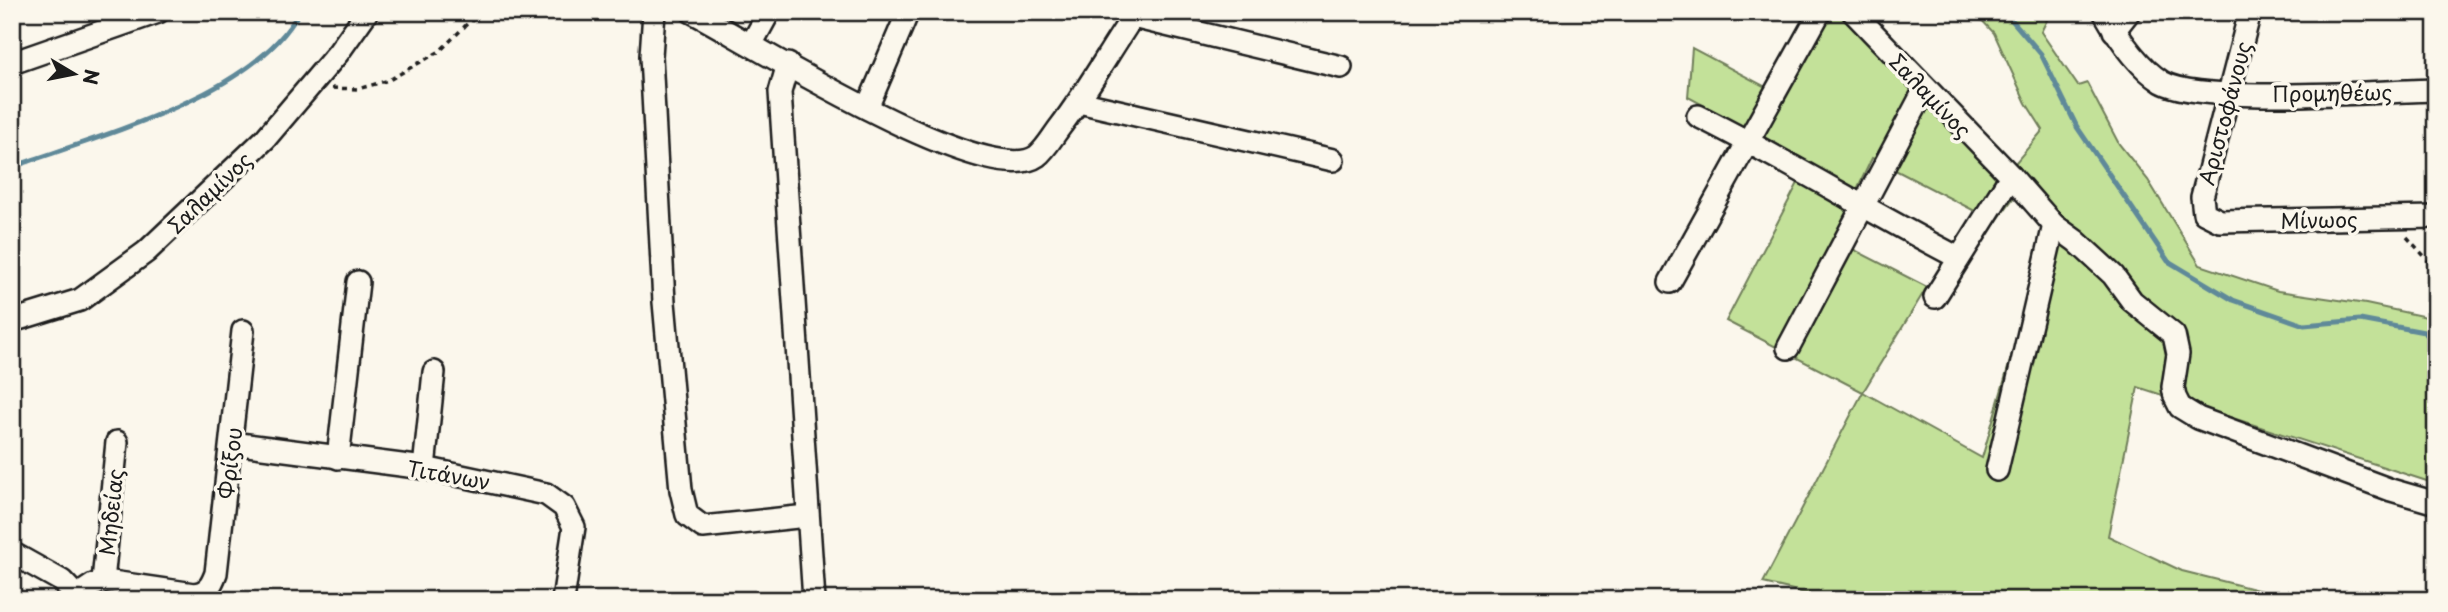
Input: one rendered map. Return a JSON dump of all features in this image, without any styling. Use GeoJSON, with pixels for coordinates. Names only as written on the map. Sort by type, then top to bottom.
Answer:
{"type":"FeatureCollection","features":[{"type":"Feature","properties":{"kind":"street"},"geometry":{"type":"LineString","coordinates":[[12,63],[158,12]]}},
{"type":"Feature","properties":{"kind":"street","name":"Σαλαμίνος"},"geometry":{"type":"LineString","coordinates":[[12,321],[80,300],[146,252],[265,139],[308,85],[338,53],[367,12]]}},
{"type":"Feature","properties":{"kind":"street"},"geometry":{"type":"LineString","coordinates":[[654,12],[651,56],[664,302],[681,490],[687,515],[703,527],[807,516]]}},
{"type":"Feature","properties":{"kind":"street"},"geometry":{"type":"LineString","coordinates":[[692,12],[867,108],[950,148],[1006,163],[1024,163],[1039,155],[1079,102],[1131,14],[1340,67]]}},
{"type":"Feature","properties":{"kind":"street"},"geometry":{"type":"LineString","coordinates":[[752,43],[769,12]]}},
{"type":"Feature","properties":{"kind":"street"},"geometry":{"type":"LineString","coordinates":[[867,108],[908,12]]}},
{"type":"Feature","properties":{"kind":"street","name":"Σαλαμίνος"},"geometry":{"type":"LineString","coordinates":[[1853,12],[2011,176],[2054,225],[2076,241],[2113,275],[2133,301],[2174,335],[2178,354],[2173,387],[2180,407],[2198,418],[2391,490],[2436,503]]}},
{"type":"Feature","properties":{"kind":"street","name":"Προμηθέως"},"geometry":{"type":"LineString","coordinates":[[2104,12],[2114,31],[2142,66],[2164,82],[2187,90],[2228,94],[2436,90]]}},
{"type":"Feature","properties":{"kind":"street"},"geometry":{"type":"LineString","coordinates":[[2114,31],[2129,12]]}},
{"type":"Feature","properties":{"kind":"street","name":"Αριστοφάνους"},"geometry":{"type":"LineString","coordinates":[[2204,214],[2202,197],[2250,12]]}},
{"type":"Feature","properties":{"kind":"street"},"geometry":{"type":"LineString","coordinates":[[1670,282],[1817,14]]}},
{"type":"Feature","properties":{"kind":"street"},"geometry":{"type":"LineString","coordinates":[[788,64],[780,92],[814,600]]}},
{"type":"Feature","properties":{"kind":"street"},"geometry":{"type":"LineString","coordinates":[[1788,348],[1860,207],[1925,89]]}},
{"type":"Feature","properties":{"kind":"street"},"geometry":{"type":"LineString","coordinates":[[1079,102],[1333,160]]}},
{"type":"Feature","properties":{"kind":"street"},"geometry":{"type":"LineString","coordinates":[[1698,116],[1749,142],[1860,207],[1957,257]]}},
{"type":"Feature","properties":{"kind":"street"},"geometry":{"type":"LineString","coordinates":[[1935,297],[1957,257],[2011,176]]}},
{"type":"Feature","properties":{"kind":"street","name":"Μίνωος"},"geometry":{"type":"LineString","coordinates":[[2204,214],[2220,221],[2436,216]]}},
{"type":"Feature","properties":{"kind":"street"},"geometry":{"type":"LineString","coordinates":[[1997,470],[2054,225]]}},
{"type":"Feature","properties":{"kind":"street"},"geometry":{"type":"LineString","coordinates":[[338,458],[358,282]]}},
{"type":"Feature","properties":{"kind":"street","name":"Φρίξου"},"geometry":{"type":"LineString","coordinates":[[103,581],[194,594],[205,591],[216,573],[243,331]]}},
{"type":"Feature","properties":{"kind":"street"},"geometry":{"type":"LineString","coordinates":[[424,468],[434,372]]}},
{"type":"Feature","properties":{"kind":"street","name":"Μηδείας"},"geometry":{"type":"LineString","coordinates":[[103,581],[117,442]]}},
{"type":"Feature","properties":{"kind":"street","name":"Τιτάνων"},"geometry":{"type":"LineString","coordinates":[[232,443],[424,468],[538,491],[559,501],[573,520],[575,535],[563,600]]}},
{"type":"Feature","properties":{"kind":"street"},"geometry":{"type":"LineString","coordinates":[[12,553],[62,581],[79,598],[103,581]]}},
{"type":"Feature","properties":{"kind":"path"},"geometry":{"type":"LineString","coordinates":[[308,85],[348,90],[389,80],[440,51],[467,24],[484,12]]}},
{"type":"Feature","properties":{"kind":"path"},"geometry":{"type":"LineString","coordinates":[[2392,217],[2436,269]]}},
{"type":"Feature","properties":{"kind":"green space"},"geometry":{"type":"Polygon","coordinates":[[[1807,12],[1853,12],[2006,174],[2043,130],[2026,103],[1994,33],[1974,12],[2051,12],[2041,32],[2078,86],[2087,83],[2119,144],[2148,180],[2200,265],[2278,291],[2366,304],[2436,319],[2436,484],[2138,387],[2108,536],[2182,571],[2298,600],[1836,600],[1763,583],[1863,392],[1726,321],[1809,162],[1688,97],[1692,48],[1775,92],[1793,60],[1807,12]],[[1872,158],[1833,239],[1927,287],[1863,392],[1982,458],[2046,236],[2017,193],[1996,222],[1872,158]]]}},
{"type":"Feature","properties":{"kind":"waterway"},"geometry":{"type":"LineString","coordinates":[[12,167],[128,127],[211,90],[248,67],[278,41],[299,12]]}},
{"type":"Feature","properties":{"kind":"waterway"},"geometry":{"type":"LineString","coordinates":[[2005,12],[2041,54],[2077,127],[2168,261],[2233,300],[2304,325],[2360,320],[2424,332],[2436,343]]}}]}
